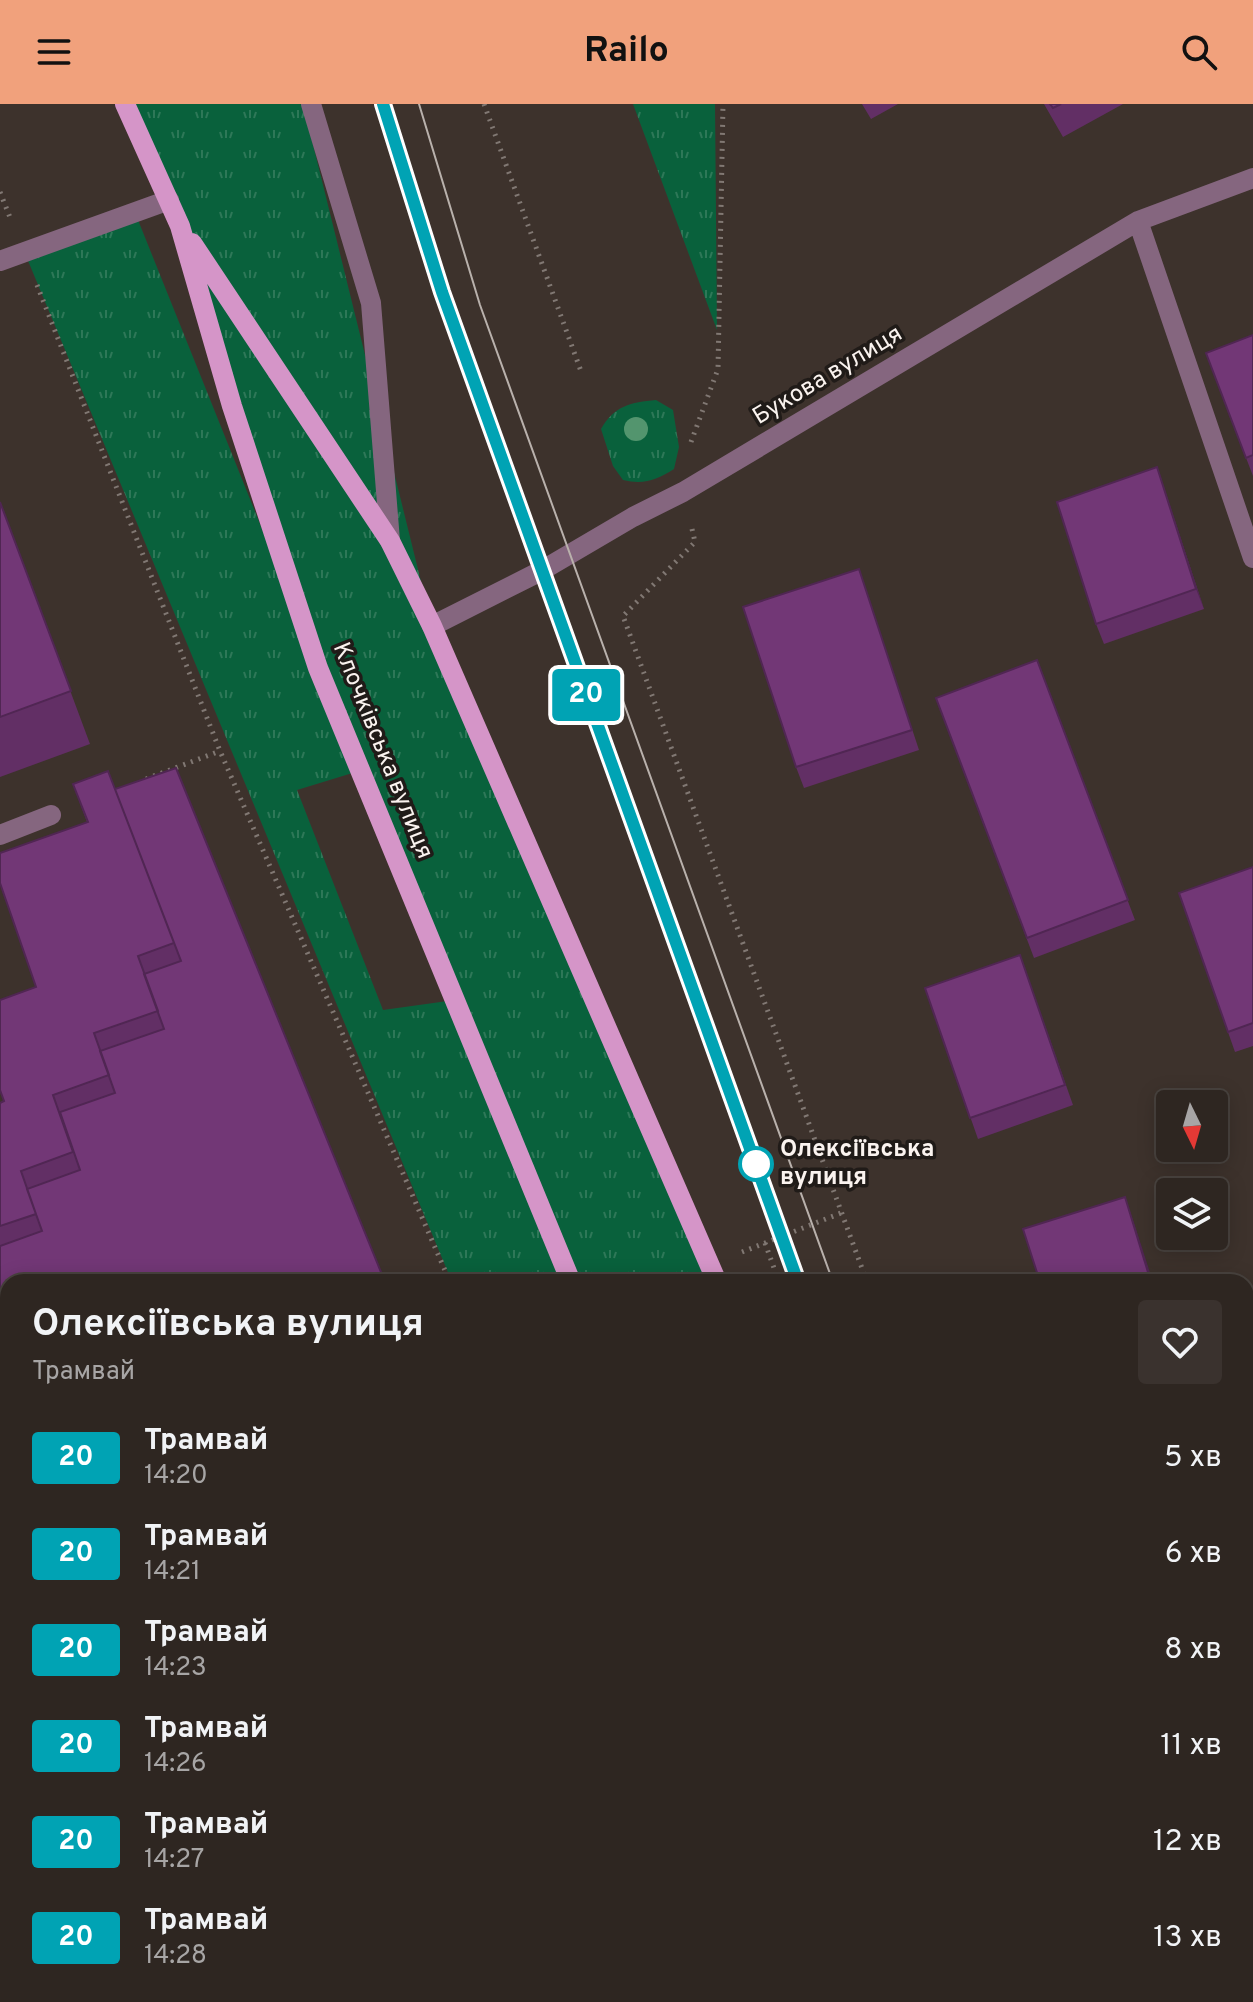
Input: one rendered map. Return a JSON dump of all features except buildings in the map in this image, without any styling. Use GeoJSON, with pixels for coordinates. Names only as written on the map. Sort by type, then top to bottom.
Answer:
{"type":"FeatureCollection","features":[{"type":"Feature","properties":{"kind":"main road","name":"Клочківська вулиця"},"geometry":{"type":"LineString","coordinates":[[125,104],[180,226],[232,406],[318,668],[568,1274]]}},
{"type":"Feature","properties":{"kind":"main road","name":"Клочківська вулиця"},"geometry":{"type":"LineString","coordinates":[[180,226],[390,541],[432,626],[713,1273]]}},
{"type":"Feature","properties":{"kind":"street","name":"Клочківська вулиця"},"geometry":{"type":"LineString","coordinates":[[311,104],[371,303],[390,541]]}},
{"type":"Feature","properties":{"kind":"street","name":"Букова вулиця"},"geometry":{"type":"LineString","coordinates":[[432,626],[541,571],[633,517],[683,492],[1138,221],[1253,178]]}},
{"type":"Feature","properties":{"kind":"street"},"geometry":{"type":"LineString","coordinates":[[0,261],[169,200]]}},
{"type":"Feature","properties":{"kind":"street"},"geometry":{"type":"LineString","coordinates":[[1138,221],[1253,558]]}},
{"type":"Feature","properties":{"kind":"street"},"geometry":{"type":"LineString","coordinates":[[0,835],[51,815]]}},
{"type":"Feature","properties":{"kind":"path"},"geometry":{"type":"LineString","coordinates":[[484,104],[582,374]]}},
{"type":"Feature","properties":{"kind":"path"},"geometry":{"type":"LineString","coordinates":[[723,104],[718,369],[681,468],[683,492],[695,542],[623,616],[864,1274]]}},
{"type":"Feature","properties":{"kind":"path"},"geometry":{"type":"LineString","coordinates":[[24,251],[220,751],[447,1274]]}},
{"type":"Feature","properties":{"kind":"path"},"geometry":{"type":"LineString","coordinates":[[135,783],[220,751]]}},
{"type":"Feature","properties":{"kind":"path"},"geometry":{"type":"LineString","coordinates":[[713,1273],[765,1243],[841,1213]]}},
{"type":"Feature","properties":{"kind":"path"},"geometry":{"type":"LineString","coordinates":[[765,1243],[776,1274]]}},
{"type":"Feature","properties":{"kind":"green space"},"geometry":{"type":"Polygon","coordinates":[[[125,104],[303,104],[432,626],[714,1274],[449,1274],[24,251],[136,215],[311,651],[180,226],[125,104]],[[359,771],[297,790],[383,1010],[455,1000],[359,771]]]}},
{"type":"Feature","properties":{"kind":"green space"},"geometry":{"type":"Polygon","coordinates":[[[633,104],[715,104],[717,330],[633,104]]]}},
{"type":"Feature","properties":{"kind":"green space"},"geometry":{"type":"Polygon","coordinates":[[[656,400],[673,410],[679,447],[674,469],[650,480],[623,480],[613,466],[601,429],[618,410],[656,400]]]}},
{"type":"Feature","properties":{"kind":"tram line"},"geometry":{"type":"LineString","coordinates":[[383,104],[432,264],[795,1274]]}},
{"type":"Feature","properties":{"kind":"tram line","name":"20"},"geometry":{"type":"LineString","coordinates":[[383,104],[432,264],[795,1274]]}},
{"type":"Feature","properties":{"kind":"tram line"},"geometry":{"type":"LineString","coordinates":[[419,104],[480,305],[830,1274]]}},
{"type":"Feature","properties":{"kind":"place","name":"Олексіївська вулиця"},"geometry":{"type":"Point","coordinates":[756,1164]}}]}
